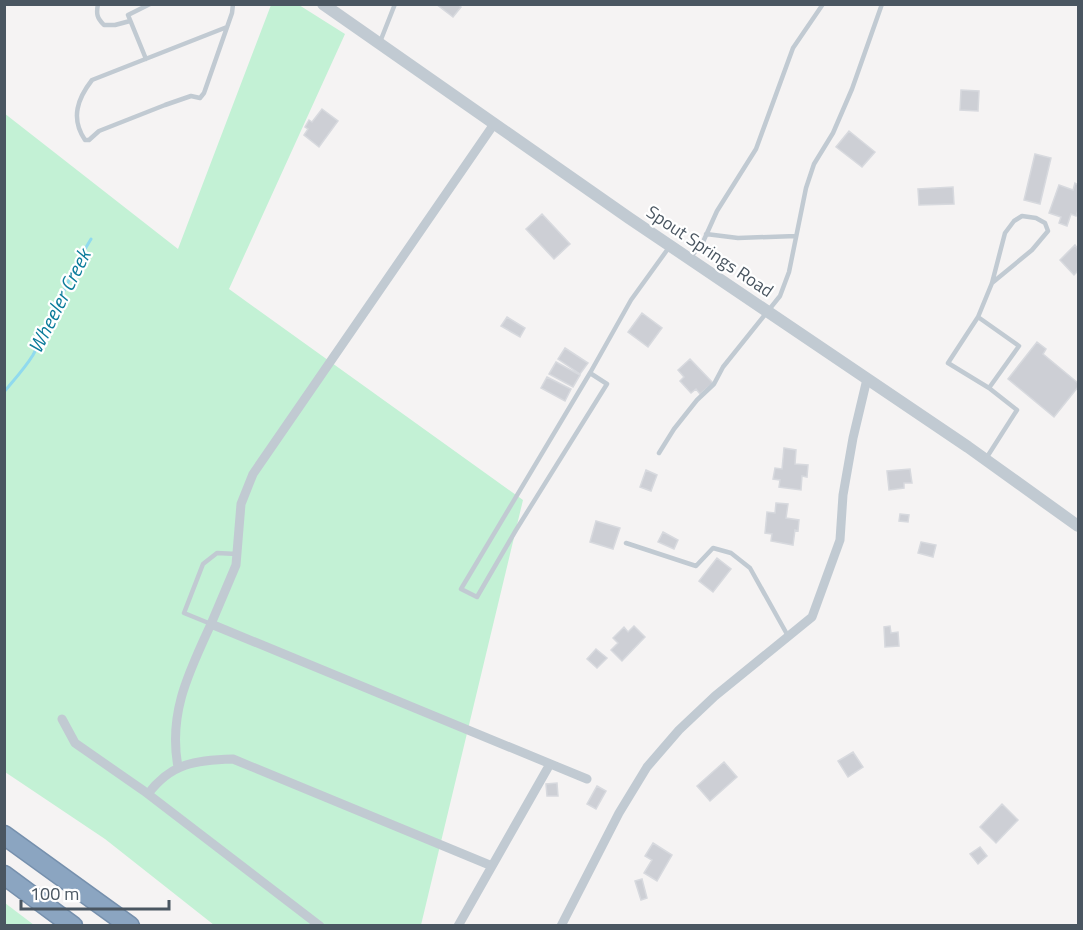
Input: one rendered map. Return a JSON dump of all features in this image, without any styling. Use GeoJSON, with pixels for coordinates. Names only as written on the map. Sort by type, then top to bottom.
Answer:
{"type":"FeatureCollection","features":[{"type":"Feature","properties":{"kind":"highway"},"geometry":{"type":"LineString","coordinates":[[4,835],[130,926]]}},
{"type":"Feature","properties":{"kind":"highway"},"geometry":{"type":"LineString","coordinates":[[4,875],[73,926]]}},
{"type":"Feature","properties":{"kind":"street","name":"Spout Springs Road"},"geometry":{"type":"LineString","coordinates":[[323,4],[1078,526]]}},
{"type":"Feature","properties":{"kind":"street"},"geometry":{"type":"LineString","coordinates":[[178,767],[174,745],[175,718],[189,672],[236,565],[241,504],[253,474],[494,124]]}},
{"type":"Feature","properties":{"kind":"street"},"geometry":{"type":"LineString","coordinates":[[561,926],[619,813],[647,767],[691,719],[812,617],[840,540],[843,495],[867,379]]}},
{"type":"Feature","properties":{"kind":"street"},"geometry":{"type":"LineString","coordinates":[[211,624],[587,779]]}},
{"type":"Feature","properties":{"kind":"street"},"geometry":{"type":"LineString","coordinates":[[62,719],[75,743],[148,794],[320,926]]}},
{"type":"Feature","properties":{"kind":"street"},"geometry":{"type":"LineString","coordinates":[[148,794],[156,783],[178,767],[204,760],[232,759],[492,866]]}},
{"type":"Feature","properties":{"kind":"street"},"geometry":{"type":"LineString","coordinates":[[458,926],[550,764]]}},
{"type":"Feature","properties":{"kind":"lane"},"geometry":{"type":"LineString","coordinates":[[98,4],[96,12],[104,25],[130,21]]}},
{"type":"Feature","properties":{"kind":"lane"},"geometry":{"type":"LineString","coordinates":[[146,59],[128,15],[150,4]]}},
{"type":"Feature","properties":{"kind":"lane"},"geometry":{"type":"LineString","coordinates":[[227,27],[92,80],[81,94],[75,114],[81,135],[85,140],[89,140],[99,131],[165,105],[191,96],[200,98],[204,93],[227,27],[233,4]]}},
{"type":"Feature","properties":{"kind":"lane"},"geometry":{"type":"LineString","coordinates":[[380,44],[396,4]]}},
{"type":"Feature","properties":{"kind":"lane"},"geometry":{"type":"LineString","coordinates":[[689,259],[703,242],[717,211],[756,149],[793,48],[823,4]]}},
{"type":"Feature","properties":{"kind":"lane"},"geometry":{"type":"LineString","coordinates":[[659,453],[674,429],[697,400],[714,384],[723,367],[780,296],[789,272],[806,188],[814,164],[832,133],[852,89],[882,4]]}},
{"type":"Feature","properties":{"kind":"lane"},"geometry":{"type":"LineString","coordinates":[[985,460],[1017,410],[989,388],[948,363],[978,317],[992,283],[1005,233],[1014,221],[1022,216],[1035,218],[1045,223],[1048,231],[1032,250],[992,283]]}},
{"type":"Feature","properties":{"kind":"lane"},"geometry":{"type":"LineString","coordinates":[[706,234],[738,237],[795,236]]}},
{"type":"Feature","properties":{"kind":"lane"},"geometry":{"type":"LineString","coordinates":[[590,373],[607,384],[477,597],[461,589],[631,300],[670,246]]}},
{"type":"Feature","properties":{"kind":"lane"},"geometry":{"type":"LineString","coordinates":[[978,317],[1019,346],[989,388]]}},
{"type":"Feature","properties":{"kind":"lane"},"geometry":{"type":"LineString","coordinates":[[626,543],[696,566],[713,548],[731,553],[750,568],[788,636]]}},
{"type":"Feature","properties":{"kind":"lane"},"geometry":{"type":"LineString","coordinates":[[211,624],[184,613],[203,564],[217,553],[237,554]]}},
{"type":"Feature","properties":{"kind":"green space"},"geometry":{"type":"Polygon","coordinates":[[[271,5],[299,5],[345,34],[229,289],[523,500],[421,925],[214,925],[105,839],[5,772],[4,113],[178,249],[271,5]]]}},
{"type":"Feature","properties":{"kind":"green space"},"geometry":{"type":"Polygon","coordinates":[[[5,903],[34,925],[5,925],[5,903]]]}},
{"type":"Feature","properties":{"kind":"building"},"geometry":{"type":"Polygon","coordinates":[[[436,4],[458,4],[461,7],[453,17],[436,4]]]}},
{"type":"Feature","properties":{"kind":"building"},"geometry":{"type":"Polygon","coordinates":[[[961,90],[979,91],[978,111],[960,110],[961,90]]]}},
{"type":"Feature","properties":{"kind":"building"},"geometry":{"type":"Polygon","coordinates":[[[322,109],[338,121],[319,147],[304,135],[308,129],[305,127],[309,120],[312,122],[322,109]]]}},
{"type":"Feature","properties":{"kind":"building"},"geometry":{"type":"Polygon","coordinates":[[[849,131],[875,152],[862,167],[836,147],[849,131]]]}},
{"type":"Feature","properties":{"kind":"building"},"geometry":{"type":"Polygon","coordinates":[[[1035,154],[1051,158],[1040,204],[1024,200],[1035,154]]]}},
{"type":"Feature","properties":{"kind":"building"},"geometry":{"type":"Polygon","coordinates":[[[1075,183],[1078,185],[1078,210],[1076,216],[1071,214],[1067,226],[1059,223],[1061,217],[1049,213],[1059,185],[1073,190],[1075,183]]]}},
{"type":"Feature","properties":{"kind":"building"},"geometry":{"type":"Polygon","coordinates":[[[953,187],[954,204],[919,205],[918,189],[953,187]]]}},
{"type":"Feature","properties":{"kind":"building"},"geometry":{"type":"Polygon","coordinates":[[[542,214],[570,244],[554,259],[526,229],[542,214]]]}},
{"type":"Feature","properties":{"kind":"building"},"geometry":{"type":"Polygon","coordinates":[[[1075,245],[1078,249],[1078,271],[1074,275],[1060,260],[1075,245]]]}},
{"type":"Feature","properties":{"kind":"building"},"geometry":{"type":"Polygon","coordinates":[[[642,313],[662,328],[648,347],[628,332],[642,313]]]}},
{"type":"Feature","properties":{"kind":"building"},"geometry":{"type":"Polygon","coordinates":[[[507,317],[525,328],[520,337],[501,326],[507,317]]]}},
{"type":"Feature","properties":{"kind":"building"},"geometry":{"type":"Polygon","coordinates":[[[1037,342],[1046,349],[1043,354],[1078,383],[1078,387],[1054,417],[1008,379],[1037,342]]]}},
{"type":"Feature","properties":{"kind":"building"},"geometry":{"type":"Polygon","coordinates":[[[565,348],[588,363],[580,374],[558,359],[565,348]]]}},
{"type":"Feature","properties":{"kind":"building"},"geometry":{"type":"Polygon","coordinates":[[[690,359],[713,383],[700,394],[696,389],[691,393],[680,381],[684,377],[678,370],[690,359]]]}},
{"type":"Feature","properties":{"kind":"building"},"geometry":{"type":"Polygon","coordinates":[[[556,362],[580,375],[573,387],[549,374],[556,362]]]}},
{"type":"Feature","properties":{"kind":"building"},"geometry":{"type":"Polygon","coordinates":[[[547,377],[571,389],[565,401],[541,388],[547,377]]]}},
{"type":"Feature","properties":{"kind":"building"},"geometry":{"type":"Polygon","coordinates":[[[784,448],[796,450],[795,464],[808,465],[807,477],[802,476],[801,490],[779,487],[780,480],[773,479],[775,468],[782,469],[784,448]]]}},
{"type":"Feature","properties":{"kind":"building"},"geometry":{"type":"Polygon","coordinates":[[[910,469],[912,483],[904,483],[904,488],[889,490],[887,471],[910,469]]]}},
{"type":"Feature","properties":{"kind":"building"},"geometry":{"type":"Polygon","coordinates":[[[646,470],[657,475],[651,491],[640,487],[646,470]]]}},
{"type":"Feature","properties":{"kind":"building"},"geometry":{"type":"Polygon","coordinates":[[[776,503],[788,504],[786,518],[799,520],[793,545],[771,541],[772,534],[765,533],[767,512],[775,513],[776,503]]]}},
{"type":"Feature","properties":{"kind":"building"},"geometry":{"type":"Polygon","coordinates":[[[900,514],[909,515],[908,522],[899,521],[900,514]]]}},
{"type":"Feature","properties":{"kind":"building"},"geometry":{"type":"Polygon","coordinates":[[[596,521],[620,528],[613,549],[590,542],[596,521]]]}},
{"type":"Feature","properties":{"kind":"building"},"geometry":{"type":"Polygon","coordinates":[[[663,532],[678,540],[674,549],[658,542],[663,532]]]}},
{"type":"Feature","properties":{"kind":"building"},"geometry":{"type":"Polygon","coordinates":[[[921,542],[936,545],[933,557],[918,553],[921,542]]]}},
{"type":"Feature","properties":{"kind":"building"},"geometry":{"type":"Polygon","coordinates":[[[717,558],[731,569],[713,592],[699,581],[717,558]]]}},
{"type":"Feature","properties":{"kind":"building"},"geometry":{"type":"Polygon","coordinates":[[[634,626],[645,637],[622,661],[611,650],[618,643],[613,638],[624,627],[628,632],[634,626]]]}},
{"type":"Feature","properties":{"kind":"building"},"geometry":{"type":"Polygon","coordinates":[[[890,626],[891,633],[898,632],[899,646],[885,647],[884,627],[890,626]]]}},
{"type":"Feature","properties":{"kind":"building"},"geometry":{"type":"Polygon","coordinates":[[[596,649],[607,658],[597,668],[587,659],[596,649]]]}},
{"type":"Feature","properties":{"kind":"building"},"geometry":{"type":"Polygon","coordinates":[[[853,752],[863,767],[848,777],[838,761],[853,752]]]}},
{"type":"Feature","properties":{"kind":"building"},"geometry":{"type":"Polygon","coordinates":[[[724,762],[737,777],[710,801],[697,786],[724,762]]]}},
{"type":"Feature","properties":{"kind":"building"},"geometry":{"type":"Polygon","coordinates":[[[557,783],[558,796],[547,796],[546,784],[557,783]]]}},
{"type":"Feature","properties":{"kind":"building"},"geometry":{"type":"Polygon","coordinates":[[[597,786],[606,791],[596,809],[587,804],[597,786]]]}},
{"type":"Feature","properties":{"kind":"building"},"geometry":{"type":"Polygon","coordinates":[[[1002,804],[1018,820],[996,843],[980,827],[1002,804]]]}},
{"type":"Feature","properties":{"kind":"building"},"geometry":{"type":"Polygon","coordinates":[[[653,843],[672,855],[657,881],[644,873],[652,860],[645,856],[653,843]]]}},
{"type":"Feature","properties":{"kind":"building"},"geometry":{"type":"Polygon","coordinates":[[[980,847],[987,856],[978,864],[970,854],[980,847]]]}},
{"type":"Feature","properties":{"kind":"building"},"geometry":{"type":"Polygon","coordinates":[[[642,879],[647,898],[641,900],[635,881],[642,879]]]}},
{"type":"Feature","properties":{"kind":"waterway","name":"Wheeler Creek"},"geometry":{"type":"LineString","coordinates":[[4,392],[33,355],[91,239]]}}]}
